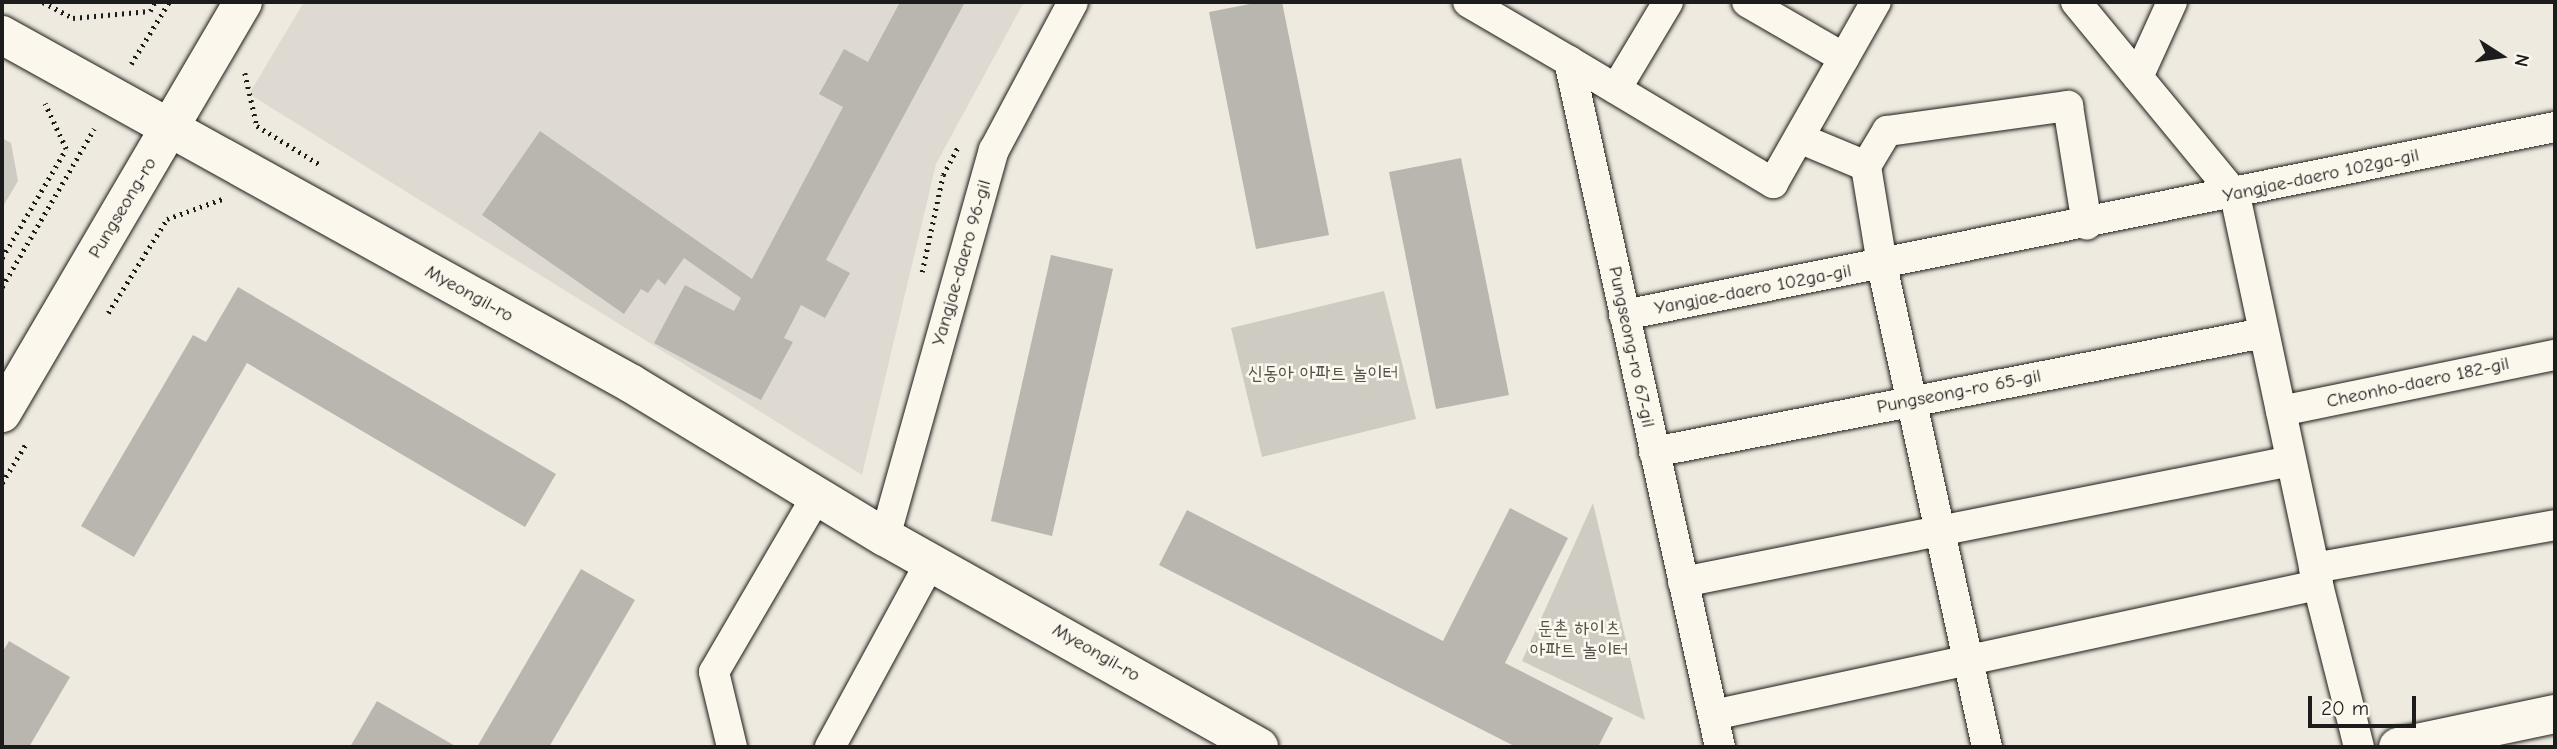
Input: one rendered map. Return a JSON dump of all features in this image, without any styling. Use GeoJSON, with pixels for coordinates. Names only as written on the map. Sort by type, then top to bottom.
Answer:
{"type":"FeatureCollection","features":[{"type":"Feature","properties":{"kind":"street","name":"Pungseong-ro"},"geometry":{"type":"LineString","coordinates":[[16,425],[171,128],[243,2]]}},
{"type":"Feature","properties":{"kind":"street","name":"Yangjae-daero 96-gil"},"geometry":{"type":"LineString","coordinates":[[885,537],[994,150],[1073,2]]}},
{"type":"Feature","properties":{"kind":"street"},"geometry":{"type":"LineString","coordinates":[[1468,2],[1773,183],[1876,2]]}},
{"type":"Feature","properties":{"kind":"street"},"geometry":{"type":"LineString","coordinates":[[1616,89],[1668,2]]}},
{"type":"Feature","properties":{"kind":"street"},"geometry":{"type":"LineString","coordinates":[[1747,2],[1844,58]]}},
{"type":"Feature","properties":{"kind":"street"},"geometry":{"type":"LineString","coordinates":[[2138,77],[2172,2]]}},
{"type":"Feature","properties":{"kind":"street"},"geometry":{"type":"LineString","coordinates":[[2082,5],[2235,195],[2316,577],[2358,747]]}},
{"type":"Feature","properties":{"kind":"street","name":"Myeongil-ro"},"geometry":{"type":"LineString","coordinates":[[2,36],[632,384],[885,537],[1049,625],[1259,747]]}},
{"type":"Feature","properties":{"kind":"street","name":"Pungseong-ro 67-gil"},"geometry":{"type":"LineString","coordinates":[[1569,61],[1720,747]]}},
{"type":"Feature","properties":{"kind":"street"},"geometry":{"type":"LineString","coordinates":[[1987,747],[1882,264],[1866,166],[1887,131],[2068,106],[2087,224]]}},
{"type":"Feature","properties":{"kind":"street","name":"Yangjae-daero 102ga-gil"},"geometry":{"type":"LineString","coordinates":[[1624,315],[2235,195],[2555,127]]}},
{"type":"Feature","properties":{"kind":"street"},"geometry":{"type":"LineString","coordinates":[[1799,138],[1866,166]]}},
{"type":"Feature","properties":{"kind":"street","name":"Pungseong-ro 65-gil"},"geometry":{"type":"LineString","coordinates":[[1654,452],[2264,333]]}},
{"type":"Feature","properties":{"kind":"street","name":"Cheonho-daero 182-gil"},"geometry":{"type":"LineString","coordinates":[[2281,411],[2555,355]]}},
{"type":"Feature","properties":{"kind":"street"},"geometry":{"type":"LineString","coordinates":[[1683,582],[2291,461]]}},
{"type":"Feature","properties":{"kind":"street"},"geometry":{"type":"LineString","coordinates":[[732,747],[714,673],[817,496]]}},
{"type":"Feature","properties":{"kind":"street"},"geometry":{"type":"LineString","coordinates":[[1713,715],[2555,524]]}},
{"type":"Feature","properties":{"kind":"street"},"geometry":{"type":"LineString","coordinates":[[830,747],[930,563]]}},
{"type":"Feature","properties":{"kind":"street"},"geometry":{"type":"LineString","coordinates":[[2398,747],[2555,714]]}},
{"type":"Feature","properties":{"kind":"path"},"geometry":{"type":"LineString","coordinates":[[43,2],[73,18],[150,11],[155,2]]}},
{"type":"Feature","properties":{"kind":"path"},"geometry":{"type":"LineString","coordinates":[[132,62],[169,2]]}},
{"type":"Feature","properties":{"kind":"path"},"geometry":{"type":"LineString","coordinates":[[243,61],[257,126],[327,169]]}},
{"type":"Feature","properties":{"kind":"path"},"geometry":{"type":"LineString","coordinates":[[2,258],[66,149],[45,103],[34,97]]}},
{"type":"Feature","properties":{"kind":"path"},"geometry":{"type":"LineString","coordinates":[[2,286],[98,122]]}},
{"type":"Feature","properties":{"kind":"path"},"geometry":{"type":"LineString","coordinates":[[920,281],[943,175],[962,140]]}},
{"type":"Feature","properties":{"kind":"path"},"geometry":{"type":"LineString","coordinates":[[102,322],[167,219],[234,194]]}},
{"type":"Feature","properties":{"kind":"path"},"geometry":{"type":"LineString","coordinates":[[2,483],[16,425]]}},
{"type":"Feature","properties":{"kind":"shaded area"},"geometry":{"type":"Polygon","coordinates":[[[304,2],[1024,2],[936,164],[862,475],[249,94],[304,2]]]}},
{"type":"Feature","properties":{"kind":"green space"},"geometry":{"type":"Polygon","coordinates":[[[2,138],[11,143],[18,181],[2,208],[2,138]]]}},
{"type":"Feature","properties":{"kind":"green space","name":"신동아 아파트 놀이터"},"geometry":{"type":"Polygon","coordinates":[[[1384,291],[1416,419],[1262,457],[1231,328],[1384,291]]]}},
{"type":"Feature","properties":{"kind":"green space","name":"둔촌 하이츠 아파트 놀이터"},"geometry":{"type":"Polygon","coordinates":[[[1593,503],[1645,720],[1522,661],[1593,503]]]}},
{"type":"Feature","properties":{"kind":"building"},"geometry":{"type":"Polygon","coordinates":[[[900,2],[965,2],[826,260],[850,273],[825,318],[801,305],[784,338],[793,342],[761,400],[654,343],[685,285],[734,311],[741,298],[684,258],[665,285],[658,279],[648,293],[641,289],[624,314],[482,215],[540,131],[752,279],[843,107],[819,94],[844,49],[868,62],[900,2]]]}},
{"type":"Feature","properties":{"kind":"building"},"geometry":{"type":"Polygon","coordinates":[[[1260,2],[1282,2],[1329,235],[1256,249],[1209,12],[1260,2]]]}},
{"type":"Feature","properties":{"kind":"building"},"geometry":{"type":"Polygon","coordinates":[[[1461,158],[1509,395],[1436,409],[1389,172],[1461,158]]]}},
{"type":"Feature","properties":{"kind":"building"},"geometry":{"type":"Polygon","coordinates":[[[1051,255],[1113,269],[1052,536],[991,521],[1051,255]]]}},
{"type":"Feature","properties":{"kind":"building"},"geometry":{"type":"Polygon","coordinates":[[[238,287],[556,474],[525,527],[247,363],[134,557],[81,526],[193,335],[206,342],[238,287]]]}},
{"type":"Feature","properties":{"kind":"building"},"geometry":{"type":"Polygon","coordinates":[[[1510,508],[1568,538],[1505,663],[1613,718],[1598,747],[1516,747],[1159,565],[1187,510],[1443,641],[1510,508]]]}},
{"type":"Feature","properties":{"kind":"building"},"geometry":{"type":"Polygon","coordinates":[[[581,569],[635,600],[549,747],[477,747],[581,569]]]}},
{"type":"Feature","properties":{"kind":"building"},"geometry":{"type":"Polygon","coordinates":[[[9,641],[70,677],[29,747],[2,747],[2,653],[9,641]]]}},
{"type":"Feature","properties":{"kind":"building"},"geometry":{"type":"Polygon","coordinates":[[[377,701],[457,747],[350,747],[377,701]]]}}]}
